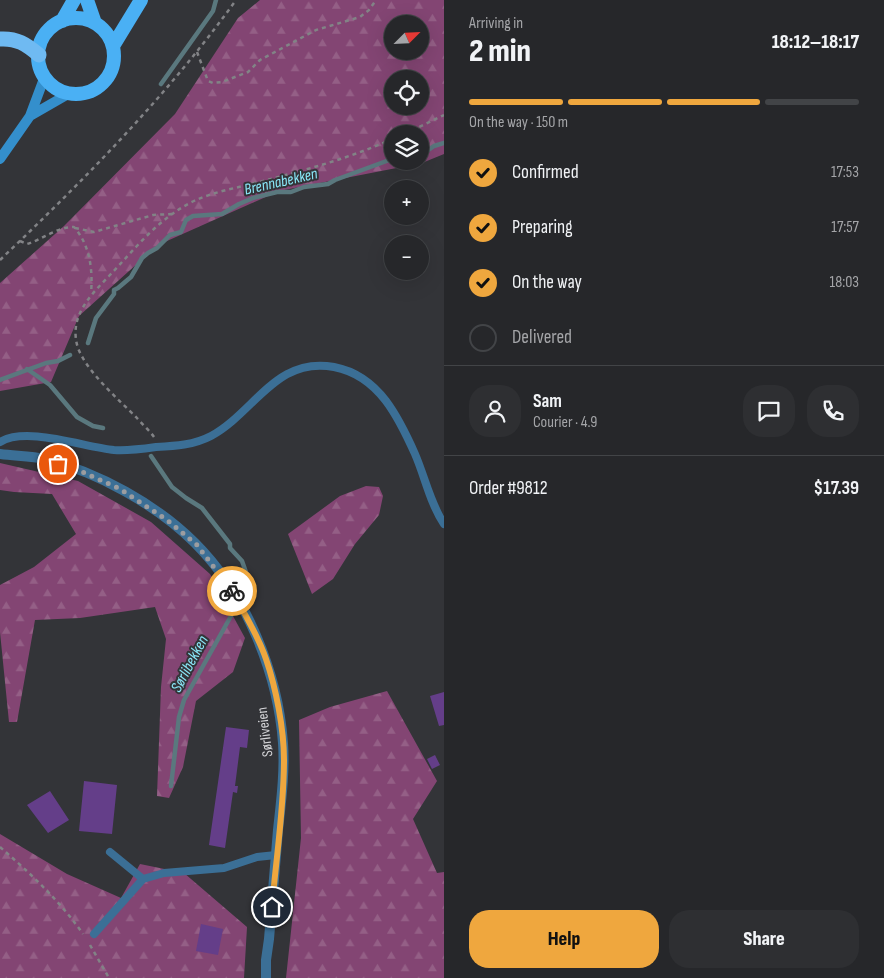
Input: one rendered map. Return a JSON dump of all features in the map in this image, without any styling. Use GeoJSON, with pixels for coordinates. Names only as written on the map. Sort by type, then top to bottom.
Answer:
{"type":"FeatureCollection","features":[{"type":"Feature","properties":{"kind":"highway"},"geometry":{"type":"LineString","coordinates":[[62,21],[74,0]]}},
{"type":"Feature","properties":{"kind":"highway"},"geometry":{"type":"LineString","coordinates":[[87,0],[95,23]]}},
{"type":"Feature","properties":{"kind":"highway"},"geometry":{"type":"LineString","coordinates":[[113,46],[141,0]]}},
{"type":"Feature","properties":{"kind":"highway"},"geometry":{"type":"LineString","coordinates":[[76,18],[95,23],[105,31],[113,46],[113,65],[104,81],[88,91],[70,92],[57,88],[41,69],[39,55],[40,45],[44,36],[62,21],[76,18]]}},
{"type":"Feature","properties":{"kind":"highway"},"geometry":{"type":"LineString","coordinates":[[0,40],[12,39],[25,43],[39,55]]}},
{"type":"Feature","properties":{"kind":"main road"},"geometry":{"type":"LineString","coordinates":[[0,159],[30,116],[45,76]]}},
{"type":"Feature","properties":{"kind":"main road"},"geometry":{"type":"LineString","coordinates":[[30,116],[70,92]]}},
{"type":"Feature","properties":{"kind":"street","name":"Sørliveien"},"geometry":{"type":"LineString","coordinates":[[0,454],[44,459],[85,473],[120,489],[183,532],[197,545],[221,575],[252,626],[266,659],[279,710],[284,760],[266,978]]}},
{"type":"Feature","properties":{"kind":"lane"},"geometry":{"type":"LineString","coordinates":[[0,442],[16,435],[64,440],[118,450],[188,444],[212,435],[275,382],[298,368],[320,364],[344,369],[356,374],[376,389],[386,401],[402,425],[433,502],[444,524]]}},
{"type":"Feature","properties":{"kind":"lane"},"geometry":{"type":"LineString","coordinates":[[110,852],[143,879]]}},
{"type":"Feature","properties":{"kind":"lane"},"geometry":{"type":"LineString","coordinates":[[94,934],[143,879],[164,873],[224,868],[257,857],[276,855]]}},
{"type":"Feature","properties":{"kind":"path"},"geometry":{"type":"LineString","coordinates":[[0,260],[114,147],[197,52],[236,0]]}},
{"type":"Feature","properties":{"kind":"path"},"geometry":{"type":"LineString","coordinates":[[197,52],[208,80],[213,83],[222,82],[248,72],[260,60],[316,30],[360,16],[369,10],[376,0]]}},
{"type":"Feature","properties":{"kind":"path"},"geometry":{"type":"LineString","coordinates":[[423,125],[444,115]]}},
{"type":"Feature","properties":{"kind":"path"},"geometry":{"type":"LineString","coordinates":[[159,447],[152,434],[92,370],[79,348],[76,338],[77,318],[90,295],[148,234],[190,202],[218,191],[253,184],[353,156],[384,142]]}},
{"type":"Feature","properties":{"kind":"path"},"geometry":{"type":"LineString","coordinates":[[20,241],[27,244],[36,242],[66,227],[94,232],[153,215],[172,214]]}},
{"type":"Feature","properties":{"kind":"path"},"geometry":{"type":"LineString","coordinates":[[74,227],[80,234],[90,261],[92,275],[90,295]]}},
{"type":"Feature","properties":{"kind":"path"},"geometry":{"type":"LineString","coordinates":[[0,847],[25,868],[70,916],[84,935]]}},
{"type":"Feature","properties":{"kind":"path"},"geometry":{"type":"LineString","coordinates":[[88,941],[109,978]]}},
{"type":"Feature","properties":{"kind":"green space"},"geometry":{"type":"Polygon","coordinates":[[[260,0],[444,0],[444,154],[429,160],[429,125],[384,125],[384,170],[386,170],[279,191],[158,245],[79,316],[51,382],[0,391],[0,283],[64,226],[175,114],[238,18],[260,0]]]}},
{"type":"Feature","properties":{"kind":"green space"},"geometry":{"type":"Polygon","coordinates":[[[0,463],[78,481],[151,522],[210,574],[245,638],[233,672],[196,701],[183,767],[169,798],[157,796],[161,687],[166,639],[155,607],[80,618],[35,620],[17,722],[9,722],[0,632],[0,585],[34,567],[76,534],[52,494],[0,490],[0,463]]]}},
{"type":"Feature","properties":{"kind":"green space"},"geometry":{"type":"Polygon","coordinates":[[[366,486],[379,487],[383,496],[379,515],[355,544],[333,579],[312,594],[288,534],[340,496],[366,486]]]}},
{"type":"Feature","properties":{"kind":"green space"},"geometry":{"type":"Polygon","coordinates":[[[387,691],[437,781],[413,819],[437,873],[444,872],[444,978],[286,978],[301,838],[299,720],[330,707],[387,691]]]}},
{"type":"Feature","properties":{"kind":"green space"},"geometry":{"type":"Polygon","coordinates":[[[0,834],[67,874],[121,898],[140,864],[184,873],[247,927],[244,978],[0,978],[0,834]]]}},
{"type":"Feature","properties":{"kind":"building"},"geometry":{"type":"Polygon","coordinates":[[[444,692],[444,725],[439,726],[430,696],[444,692]]]}},
{"type":"Feature","properties":{"kind":"building"},"geometry":{"type":"Polygon","coordinates":[[[226,727],[249,730],[247,748],[240,747],[235,786],[238,786],[237,793],[233,792],[225,848],[209,845],[226,727]]]}},
{"type":"Feature","properties":{"kind":"building"},"geometry":{"type":"Polygon","coordinates":[[[435,755],[440,765],[432,769],[427,759],[435,755]]]}},
{"type":"Feature","properties":{"kind":"building"},"geometry":{"type":"Polygon","coordinates":[[[84,781],[117,785],[112,834],[79,831],[84,781]]]}},
{"type":"Feature","properties":{"kind":"building"},"geometry":{"type":"Polygon","coordinates":[[[50,791],[69,820],[48,833],[27,805],[50,791]]]}},
{"type":"Feature","properties":{"kind":"building"},"geometry":{"type":"Polygon","coordinates":[[[201,924],[223,929],[218,955],[196,951],[201,924]]]}},
{"type":"Feature","properties":{"kind":"waterway"},"geometry":{"type":"LineString","coordinates":[[161,84],[213,11],[216,0]]}},
{"type":"Feature","properties":{"kind":"waterway","name":"Brennabekken"},"geometry":{"type":"LineString","coordinates":[[429,150],[444,143]]}},
{"type":"Feature","properties":{"kind":"waterway","name":"Brennabekken"},"geometry":{"type":"LineString","coordinates":[[88,343],[96,318],[114,294],[114,290],[131,277],[142,258],[157,248],[170,235],[181,232],[186,220],[193,216],[222,214],[253,198],[328,184],[384,162]]}},
{"type":"Feature","properties":{"kind":"waterway","name":"Brennabekken"},"geometry":{"type":"LineString","coordinates":[[0,380],[46,363],[58,361],[70,355]]}},
{"type":"Feature","properties":{"kind":"waterway","name":"Sørlibekken"},"geometry":{"type":"LineString","coordinates":[[27,369],[50,385],[77,417],[93,426],[103,428]]}},
{"type":"Feature","properties":{"kind":"waterway","name":"Sørlibekken"},"geometry":{"type":"LineString","coordinates":[[151,456],[172,487],[202,508],[230,544],[230,548],[242,561],[253,592]]}},
{"type":"Feature","properties":{"kind":"waterway","name":"Sørlibekken"},"geometry":{"type":"LineString","coordinates":[[171,786],[179,717],[184,700],[231,616]]}},
{"type":"Feature","properties":{"kind":"way so far"},"geometry":{"type":"LineString","coordinates":[[58,464],[85,473],[120,489],[152,509],[197,545],[232,591]]}},
{"type":"Feature","properties":{"kind":"route"},"geometry":{"type":"LineString","coordinates":[[232,591],[252,626],[266,659],[279,710],[284,760],[272,907]]}}]}
